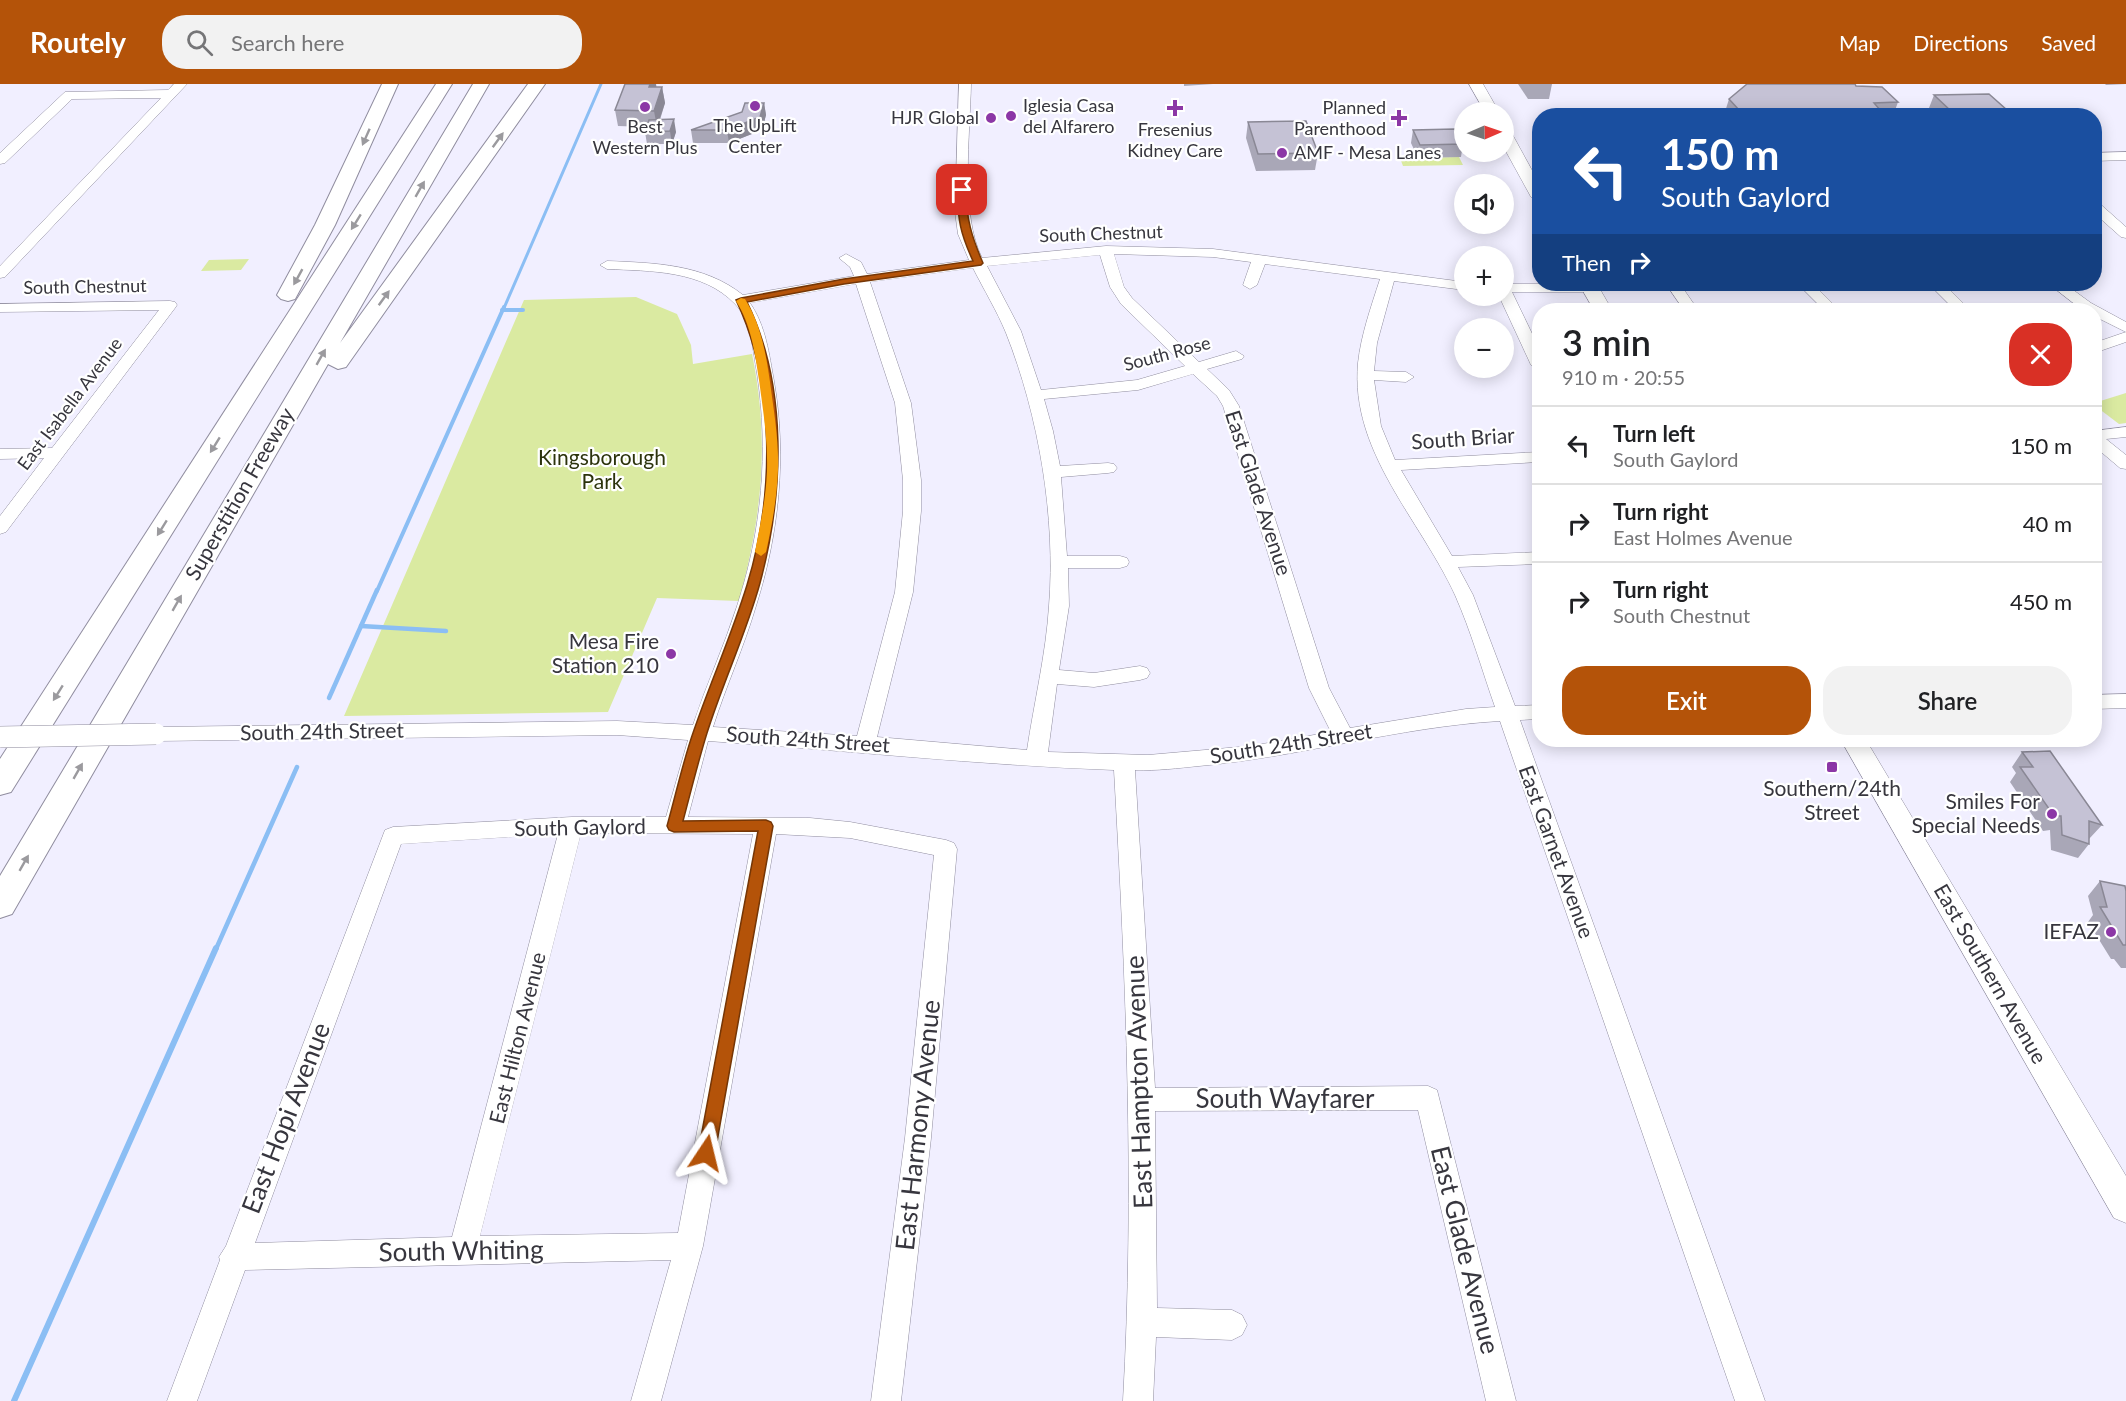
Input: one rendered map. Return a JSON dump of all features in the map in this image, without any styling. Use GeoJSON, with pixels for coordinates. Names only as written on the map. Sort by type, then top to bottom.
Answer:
{"type":"FeatureCollection","features":[{"type":"Feature","properties":{"kind":"highway"},"geometry":{"type":"LineString","coordinates":[[236,411],[244,370],[301,272],[390,84]]}},
{"type":"Feature","properties":{"kind":"highway","name":"Superstition Freeway"},"geometry":{"type":"LineString","coordinates":[[0,784],[444,84]]}},
{"type":"Feature","properties":{"kind":"highway","name":"Superstition Freeway"},"geometry":{"type":"LineString","coordinates":[[0,905],[482,84]]}},
{"type":"Feature","properties":{"kind":"highway"},"geometry":{"type":"LineString","coordinates":[[228,516],[537,84]]}},
{"type":"Feature","properties":{"kind":"main road"},"geometry":{"type":"LineString","coordinates":[[1476,84],[1486,102]]}},
{"type":"Feature","properties":{"kind":"main road"},"geometry":{"type":"LineString","coordinates":[[1514,152],[1532,184]]}},
{"type":"Feature","properties":{"kind":"main road","name":"East Southern Avenue"},"geometry":{"type":"LineString","coordinates":[[1857,747],[2126,1208]]}},
{"type":"Feature","properties":{"kind":"street"},"geometry":{"type":"LineString","coordinates":[[965,84],[962,212],[965,234],[1013,332],[1045,430],[1052,472],[1059,606],[1036,759]]}},
{"type":"Feature","properties":{"kind":"street"},"geometry":{"type":"LineString","coordinates":[[0,160],[69,95],[176,89]]}},
{"type":"Feature","properties":{"kind":"street"},"geometry":{"type":"LineString","coordinates":[[0,274],[176,89]]}},
{"type":"Feature","properties":{"kind":"street"},"geometry":{"type":"LineString","coordinates":[[2102,157],[2126,156]]}},
{"type":"Feature","properties":{"kind":"street"},"geometry":{"type":"LineString","coordinates":[[2102,213],[2126,234]]}},
{"type":"Feature","properties":{"kind":"street","name":"South Chestnut"},"geometry":{"type":"LineString","coordinates":[[741,300],[862,279],[978,263],[1106,250],[1203,252],[1454,285]]}},
{"type":"Feature","properties":{"kind":"street","name":"East Glade Avenue"},"geometry":{"type":"LineString","coordinates":[[1106,250],[1118,287],[1126,301],[1223,393],[1231,406],[1319,688],[1344,736]]}},
{"type":"Feature","properties":{"kind":"street"},"geometry":{"type":"LineString","coordinates":[[846,258],[856,264],[862,279],[903,403],[912,501],[904,592],[865,744]]}},
{"type":"Feature","properties":{"kind":"street"},"geometry":{"type":"LineString","coordinates":[[1250,285],[1260,258]]}},
{"type":"Feature","properties":{"kind":"street"},"geometry":{"type":"LineString","coordinates":[[607,265],[675,270],[713,282],[741,300],[753,324],[765,376],[773,471],[769,511],[754,583],[700,733],[674,826]]}},
{"type":"Feature","properties":{"kind":"street","name":"East Garnet Avenue"},"geometry":{"type":"LineString","coordinates":[[1388,277],[1369,335],[1365,375],[1368,413],[1381,452],[1446,562],[1464,596],[1477,628],[1750,1401]]}},
{"type":"Feature","properties":{"kind":"street"},"geometry":{"type":"LineString","coordinates":[[1514,288],[1532,287]]}},
{"type":"Feature","properties":{"kind":"street"},"geometry":{"type":"LineString","coordinates":[[1812,291],[1825,303]]}},
{"type":"Feature","properties":{"kind":"street"},"geometry":{"type":"LineString","coordinates":[[1943,291],[1956,303]]}},
{"type":"Feature","properties":{"kind":"street"},"geometry":{"type":"LineString","coordinates":[[2064,291],[2082,303]]}},
{"type":"Feature","properties":{"kind":"street","name":"South Chestnut"},"geometry":{"type":"LineString","coordinates":[[0,308],[170,305]]}},
{"type":"Feature","properties":{"kind":"street","name":"East Isabella Avenue"},"geometry":{"type":"LineString","coordinates":[[0,528],[170,305]]}},
{"type":"Feature","properties":{"kind":"street"},"geometry":{"type":"LineString","coordinates":[[1511,306],[1532,350]]}},
{"type":"Feature","properties":{"kind":"street"},"geometry":{"type":"LineString","coordinates":[[2102,314],[2126,328]]}},
{"type":"Feature","properties":{"kind":"street"},"geometry":{"type":"LineString","coordinates":[[2102,345],[2126,337]]}},
{"type":"Feature","properties":{"kind":"street","name":"South Rose"},"geometry":{"type":"LineString","coordinates":[[1035,395],[1138,385],[1236,356]]}},
{"type":"Feature","properties":{"kind":"street"},"geometry":{"type":"LineString","coordinates":[[1365,375],[1406,377]]}},
{"type":"Feature","properties":{"kind":"street"},"geometry":{"type":"LineString","coordinates":[[2102,436],[2126,432]]}},
{"type":"Feature","properties":{"kind":"street"},"geometry":{"type":"LineString","coordinates":[[2102,444],[2126,464]]}},
{"type":"Feature","properties":{"kind":"street"},"geometry":{"type":"LineString","coordinates":[[0,454],[57,453]]}},
{"type":"Feature","properties":{"kind":"street","name":"South Briar"},"geometry":{"type":"LineString","coordinates":[[1389,466],[1532,457]]}},
{"type":"Feature","properties":{"kind":"street"},"geometry":{"type":"LineString","coordinates":[[1052,472],[1108,468]]}},
{"type":"Feature","properties":{"kind":"street"},"geometry":{"type":"LineString","coordinates":[[1446,562],[1532,558]]}},
{"type":"Feature","properties":{"kind":"street"},"geometry":{"type":"LineString","coordinates":[[1058,562],[1120,562]]}},
{"type":"Feature","properties":{"kind":"street"},"geometry":{"type":"LineString","coordinates":[[1050,676],[1094,680],[1140,673]]}},
{"type":"Feature","properties":{"kind":"street"},"geometry":{"type":"LineString","coordinates":[[2102,702],[2126,701]]}},
{"type":"Feature","properties":{"kind":"street","name":"South 24th Street"},"geometry":{"type":"LineString","coordinates":[[0,737],[561,728],[700,733],[1036,759],[1124,762],[1226,757],[1420,723],[1532,712]]}},
{"type":"Feature","properties":{"kind":"street","name":"East Hampton Avenue"},"geometry":{"type":"LineString","coordinates":[[1124,762],[1142,1100],[1143,1322],[1138,1401]]}},
{"type":"Feature","properties":{"kind":"street","name":"South Gaylord"},"geometry":{"type":"LineString","coordinates":[[393,836],[572,825],[766,826],[850,830],[946,849]]}},
{"type":"Feature","properties":{"kind":"street","name":"East Hilton Avenue"},"geometry":{"type":"LineString","coordinates":[[463,1250],[572,825]]}},
{"type":"Feature","properties":{"kind":"street"},"geometry":{"type":"LineString","coordinates":[[646,1401],[689,1246],[766,826]]}},
{"type":"Feature","properties":{"kind":"street","name":"East Hopi Avenue"},"geometry":{"type":"LineString","coordinates":[[182,1401],[233,1257],[393,836]]}},
{"type":"Feature","properties":{"kind":"street","name":"East Harmony Avenue"},"geometry":{"type":"LineString","coordinates":[[886,1401],[918,1138],[946,849]]}},
{"type":"Feature","properties":{"kind":"street","name":"East Glade Avenue"},"geometry":{"type":"LineString","coordinates":[[1428,1098],[1501,1401]]}},
{"type":"Feature","properties":{"kind":"street","name":"South Wayfarer"},"geometry":{"type":"LineString","coordinates":[[1142,1100],[1428,1098]]}},
{"type":"Feature","properties":{"kind":"street","name":"South Whiting"},"geometry":{"type":"LineString","coordinates":[[233,1257],[689,1246]]}},
{"type":"Feature","properties":{"kind":"street"},"geometry":{"type":"LineString","coordinates":[[1143,1322],[1232,1325]]}},
{"type":"Feature","properties":{"kind":"green space"},"geometry":{"type":"Polygon","coordinates":[[[1454,157],[1454,162],[1462,162],[1463,165],[1403,166],[1400,158],[1454,157]]]}},
{"type":"Feature","properties":{"kind":"green space"},"geometry":{"type":"Polygon","coordinates":[[[249,259],[241,270],[201,271],[209,260],[249,259]]]}},
{"type":"Feature","properties":{"kind":"green space","name":"Kingsborough Park"},"geometry":{"type":"Polygon","coordinates":[[[636,297],[677,314],[691,345],[693,364],[752,354],[761,417],[761,478],[753,539],[739,601],[657,598],[608,712],[344,716],[524,300],[636,297]]]}},
{"type":"Feature","properties":{"kind":"green space"},"geometry":{"type":"Polygon","coordinates":[[[2126,393],[2126,423],[2119,424],[2102,411],[2102,400],[2126,393]]]}},
{"type":"Feature","properties":{"kind":"building"},"geometry":{"type":"Polygon","coordinates":[[[625,84],[650,84],[649,87],[662,87],[654,111],[615,110],[625,84]]]}},
{"type":"Feature","properties":{"kind":"building"},"geometry":{"type":"Polygon","coordinates":[[[1747,84],[1855,84],[1856,86],[1882,87],[1898,102],[1874,103],[1878,108],[1737,108],[1729,99],[1747,84]]]}},
{"type":"Feature","properties":{"kind":"building"},"geometry":{"type":"Polygon","coordinates":[[[1989,94],[2005,108],[1948,108],[1934,95],[1989,94]]]}},
{"type":"Feature","properties":{"kind":"building"},"geometry":{"type":"Polygon","coordinates":[[[745,103],[764,103],[760,117],[727,130],[691,130],[742,112],[745,103]]]}},
{"type":"Feature","properties":{"kind":"building"},"geometry":{"type":"Polygon","coordinates":[[[674,119],[670,131],[645,132],[649,120],[674,119]]]}},
{"type":"Feature","properties":{"kind":"building"},"geometry":{"type":"Polygon","coordinates":[[[1306,121],[1318,153],[1258,154],[1248,122],[1306,121]]]}},
{"type":"Feature","properties":{"kind":"building"},"geometry":{"type":"Polygon","coordinates":[[[1454,129],[1454,144],[1420,145],[1413,130],[1454,129]]]}},
{"type":"Feature","properties":{"kind":"building"},"geometry":{"type":"Polygon","coordinates":[[[2050,751],[2102,825],[2089,821],[2089,844],[2062,835],[2061,816],[2054,816],[2020,767],[2033,767],[2022,752],[2050,751]]]}},
{"type":"Feature","properties":{"kind":"building"},"geometry":{"type":"Polygon","coordinates":[[[2100,881],[2125,886],[2126,945],[2123,945],[2100,907],[2107,907],[2100,881]]]}},
{"type":"Feature","properties":{"kind":"waterway"},"geometry":{"type":"LineString","coordinates":[[504,308],[601,84]]}},
{"type":"Feature","properties":{"kind":"waterway"},"geometry":{"type":"LineString","coordinates":[[377,591],[503,310]]}},
{"type":"Feature","properties":{"kind":"waterway"},"geometry":{"type":"LineString","coordinates":[[503,310],[523,310]]}},
{"type":"Feature","properties":{"kind":"waterway"},"geometry":{"type":"LineString","coordinates":[[361,626],[377,590]]}},
{"type":"Feature","properties":{"kind":"waterway"},"geometry":{"type":"LineString","coordinates":[[329,698],[361,626]]}},
{"type":"Feature","properties":{"kind":"waterway"},"geometry":{"type":"LineString","coordinates":[[361,626],[446,631]]}},
{"type":"Feature","properties":{"kind":"waterway"},"geometry":{"type":"LineString","coordinates":[[216,949],[297,767]]}},
{"type":"Feature","properties":{"kind":"waterway"},"geometry":{"type":"LineString","coordinates":[[14,1401],[216,948]]}},
{"type":"Feature","properties":{"kind":"slow traffic"},"geometry":{"type":"LineString","coordinates":[[741,301],[753,324],[760,348],[772,438],[773,471],[769,511],[761,552]]}},
{"type":"Feature","properties":{"kind":"place","name":"The UpLift Center"},"geometry":{"type":"Point","coordinates":[755,106]}},
{"type":"Feature","properties":{"kind":"place","name":"Best Western Plus"},"geometry":{"type":"Point","coordinates":[645,107]}},
{"type":"Feature","properties":{"kind":"place","name":"Fresenius Kidney Care"},"geometry":{"type":"Point","coordinates":[1175,108]}},
{"type":"Feature","properties":{"kind":"place","name":"Iglesia Casa del Alfarero"},"geometry":{"type":"Point","coordinates":[1011,116]}},
{"type":"Feature","properties":{"kind":"place","name":"HJR Global"},"geometry":{"type":"Point","coordinates":[991,118]}},
{"type":"Feature","properties":{"kind":"place","name":"Planned Parenthood"},"geometry":{"type":"Point","coordinates":[1399,118]}},
{"type":"Feature","properties":{"kind":"place","name":"AMF - Mesa Lanes"},"geometry":{"type":"Point","coordinates":[1282,153]}},
{"type":"Feature","properties":{"kind":"place","name":"Mesa Fire Station 210"},"geometry":{"type":"Point","coordinates":[671,654]}},
{"type":"Feature","properties":{"kind":"place","name":"Southern/24th Street"},"geometry":{"type":"Point","coordinates":[1832,767]}},
{"type":"Feature","properties":{"kind":"place","name":"Smiles For Special Needs"},"geometry":{"type":"Point","coordinates":[2052,814]}},
{"type":"Feature","properties":{"kind":"place","name":"IEFAZ"},"geometry":{"type":"Point","coordinates":[2111,932]}},
{"type":"Feature","properties":{"kind":"route"},"geometry":{"type":"LineString","coordinates":[[706,1153],[766,826],[674,826],[700,733],[754,583],[769,511],[773,471],[769,405],[760,348],[753,324],[741,300],[844,281],[978,263],[965,234],[962,190]]}}]}
